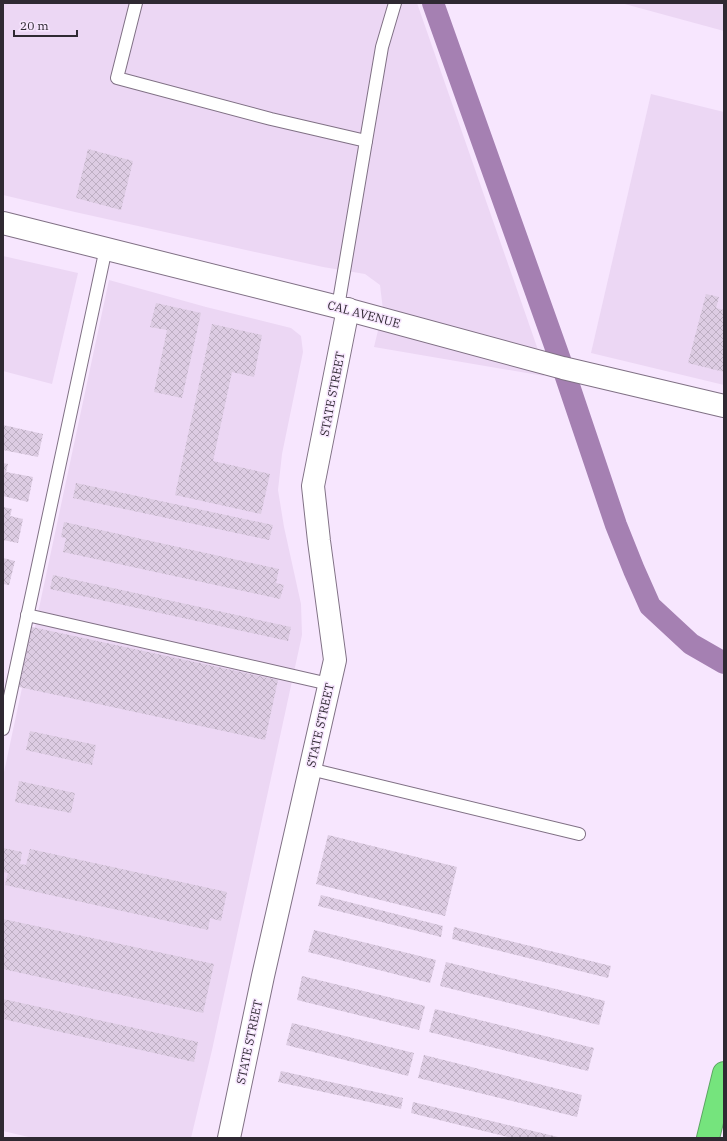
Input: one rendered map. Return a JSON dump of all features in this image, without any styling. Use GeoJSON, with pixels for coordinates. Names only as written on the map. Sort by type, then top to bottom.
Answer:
{"type":"FeatureCollection","features":[{"type":"Feature","properties":{"kind":"highway"},"geometry":{"type":"LineString","coordinates":[[708,1138],[724,1073]]}},
{"type":"Feature","properties":{"kind":"street","name":"CAL AVENUE"},"geometry":{"type":"LineString","coordinates":[[3,223],[343,308],[563,368],[724,406]]}},
{"type":"Feature","properties":{"kind":"street","name":"STATE STREET"},"geometry":{"type":"LineString","coordinates":[[229,1138],[261,984],[335,660],[319,541],[314,486],[343,308]]}},
{"type":"Feature","properties":{"kind":"lane"},"geometry":{"type":"LineString","coordinates":[[136,3],[117,78],[271,119],[366,141]]}},
{"type":"Feature","properties":{"kind":"lane"},"geometry":{"type":"LineString","coordinates":[[343,308],[366,141],[382,47],[395,3]]}},
{"type":"Feature","properties":{"kind":"lane"},"geometry":{"type":"LineString","coordinates":[[3,729],[106,248]]}},
{"type":"Feature","properties":{"kind":"lane"},"geometry":{"type":"LineString","coordinates":[[28,615],[329,684]]}},
{"type":"Feature","properties":{"kind":"lane"},"geometry":{"type":"LineString","coordinates":[[310,769],[579,834]]}},
{"type":"Feature","properties":{"kind":"shaded area"},"geometry":{"type":"Polygon","coordinates":[[[3,3],[417,3],[537,347],[544,376],[374,347],[383,310],[380,285],[365,274],[323,267],[3,195],[3,3]]]}},
{"type":"Feature","properties":{"kind":"shaded area"},"geometry":{"type":"Polygon","coordinates":[[[621,3],[724,3],[724,31],[621,3]]]}},
{"type":"Feature","properties":{"kind":"shaded area"},"geometry":{"type":"Polygon","coordinates":[[[651,94],[724,112],[724,385],[591,353],[651,94]]]}},
{"type":"Feature","properties":{"kind":"shaded area"},"geometry":{"type":"Polygon","coordinates":[[[3,256],[78,273],[52,384],[3,371],[3,256]]]}},
{"type":"Feature","properties":{"kind":"shaded area"},"geometry":{"type":"Polygon","coordinates":[[[109,280],[206,307],[291,328],[301,336],[303,352],[282,454],[278,490],[284,527],[301,604],[302,635],[212,1050],[191,1138],[33,1138],[3,1131],[3,777],[109,280]]]}},
{"type":"Feature","properties":{"kind":"building"},"geometry":{"type":"Polygon","coordinates":[[[88,149],[133,161],[121,210],[76,198],[88,149]]]}},
{"type":"Feature","properties":{"kind":"building"},"geometry":{"type":"Polygon","coordinates":[[[706,294],[719,297],[716,308],[724,310],[724,372],[688,363],[706,294]]]}},
{"type":"Feature","properties":{"kind":"building"},"geometry":{"type":"Polygon","coordinates":[[[156,303],[201,313],[182,398],[154,392],[167,330],[150,327],[156,303]]]}},
{"type":"Feature","properties":{"kind":"building"},"geometry":{"type":"Polygon","coordinates":[[[212,324],[262,335],[254,377],[232,372],[213,461],[270,474],[261,514],[175,495],[212,324]]]}},
{"type":"Feature","properties":{"kind":"building"},"geometry":{"type":"Polygon","coordinates":[[[3,425],[43,434],[38,457],[3,450],[3,425]]]}},
{"type":"Feature","properties":{"kind":"building"},"geometry":{"type":"Polygon","coordinates":[[[3,463],[8,464],[6,472],[33,477],[28,502],[3,496],[3,463]]]}},
{"type":"Feature","properties":{"kind":"building"},"geometry":{"type":"Polygon","coordinates":[[[76,483],[273,525],[269,540],[73,498],[76,483]]]}},
{"type":"Feature","properties":{"kind":"building"},"geometry":{"type":"Polygon","coordinates":[[[3,507],[12,509],[10,516],[23,519],[18,543],[3,540],[3,507]]]}},
{"type":"Feature","properties":{"kind":"building"},"geometry":{"type":"Polygon","coordinates":[[[64,522],[279,569],[276,583],[284,585],[280,599],[63,552],[66,538],[61,537],[64,522]]]}},
{"type":"Feature","properties":{"kind":"building"},"geometry":{"type":"Polygon","coordinates":[[[3,558],[15,561],[9,585],[3,584],[3,558]]]}},
{"type":"Feature","properties":{"kind":"building"},"geometry":{"type":"Polygon","coordinates":[[[53,575],[291,627],[288,641],[50,589],[53,575]]]}},
{"type":"Feature","properties":{"kind":"building"},"geometry":{"type":"Polygon","coordinates":[[[32,627],[278,680],[265,740],[19,687],[32,627]]]}},
{"type":"Feature","properties":{"kind":"building"},"geometry":{"type":"Polygon","coordinates":[[[30,731],[96,745],[92,765],[26,750],[30,731]]]}},
{"type":"Feature","properties":{"kind":"building"},"geometry":{"type":"Polygon","coordinates":[[[19,781],[75,793],[71,813],[15,802],[19,781]]]}},
{"type":"Feature","properties":{"kind":"building"},"geometry":{"type":"Polygon","coordinates":[[[328,835],[457,867],[445,916],[316,884],[328,835]]]}},
{"type":"Feature","properties":{"kind":"building"},"geometry":{"type":"Polygon","coordinates":[[[3,848],[22,852],[20,864],[26,865],[30,849],[227,892],[221,921],[210,918],[208,930],[5,885],[8,873],[3,872],[3,848]]]}},
{"type":"Feature","properties":{"kind":"building"},"geometry":{"type":"Polygon","coordinates":[[[321,895],[443,926],[441,937],[318,906],[321,895]]]}},
{"type":"Feature","properties":{"kind":"building"},"geometry":{"type":"Polygon","coordinates":[[[3,919],[214,964],[203,1013],[3,969],[3,919]]]}},
{"type":"Feature","properties":{"kind":"building"},"geometry":{"type":"Polygon","coordinates":[[[454,927],[611,966],[608,978],[452,939],[454,927]]]}},
{"type":"Feature","properties":{"kind":"building"},"geometry":{"type":"Polygon","coordinates":[[[314,930],[436,960],[430,983],[308,952],[314,930]]]}},
{"type":"Feature","properties":{"kind":"building"},"geometry":{"type":"Polygon","coordinates":[[[446,962],[605,1001],[599,1025],[440,986],[446,962]]]}},
{"type":"Feature","properties":{"kind":"building"},"geometry":{"type":"Polygon","coordinates":[[[302,976],[425,1006],[419,1030],[297,1000],[302,976]]]}},
{"type":"Feature","properties":{"kind":"building"},"geometry":{"type":"Polygon","coordinates":[[[3,999],[198,1042],[194,1062],[3,1019],[3,999]]]}},
{"type":"Feature","properties":{"kind":"building"},"geometry":{"type":"Polygon","coordinates":[[[435,1009],[594,1048],[588,1071],[429,1032],[435,1009]]]}},
{"type":"Feature","properties":{"kind":"building"},"geometry":{"type":"Polygon","coordinates":[[[292,1023],[414,1053],[408,1076],[286,1045],[292,1023]]]}},
{"type":"Feature","properties":{"kind":"building"},"geometry":{"type":"Polygon","coordinates":[[[424,1055],[582,1095],[577,1117],[418,1078],[424,1055]]]}},
{"type":"Feature","properties":{"kind":"building"},"geometry":{"type":"Polygon","coordinates":[[[281,1071],[403,1098],[401,1109],[278,1082],[281,1071]]]}},
{"type":"Feature","properties":{"kind":"building"},"geometry":{"type":"Polygon","coordinates":[[[413,1102],[558,1138],[512,1138],[411,1113],[413,1102]]]}},
{"type":"Feature","properties":{"kind":"waterway"},"geometry":{"type":"LineString","coordinates":[[433,3],[563,368],[616,525],[634,570],[650,606],[691,644],[724,663]]}}]}
